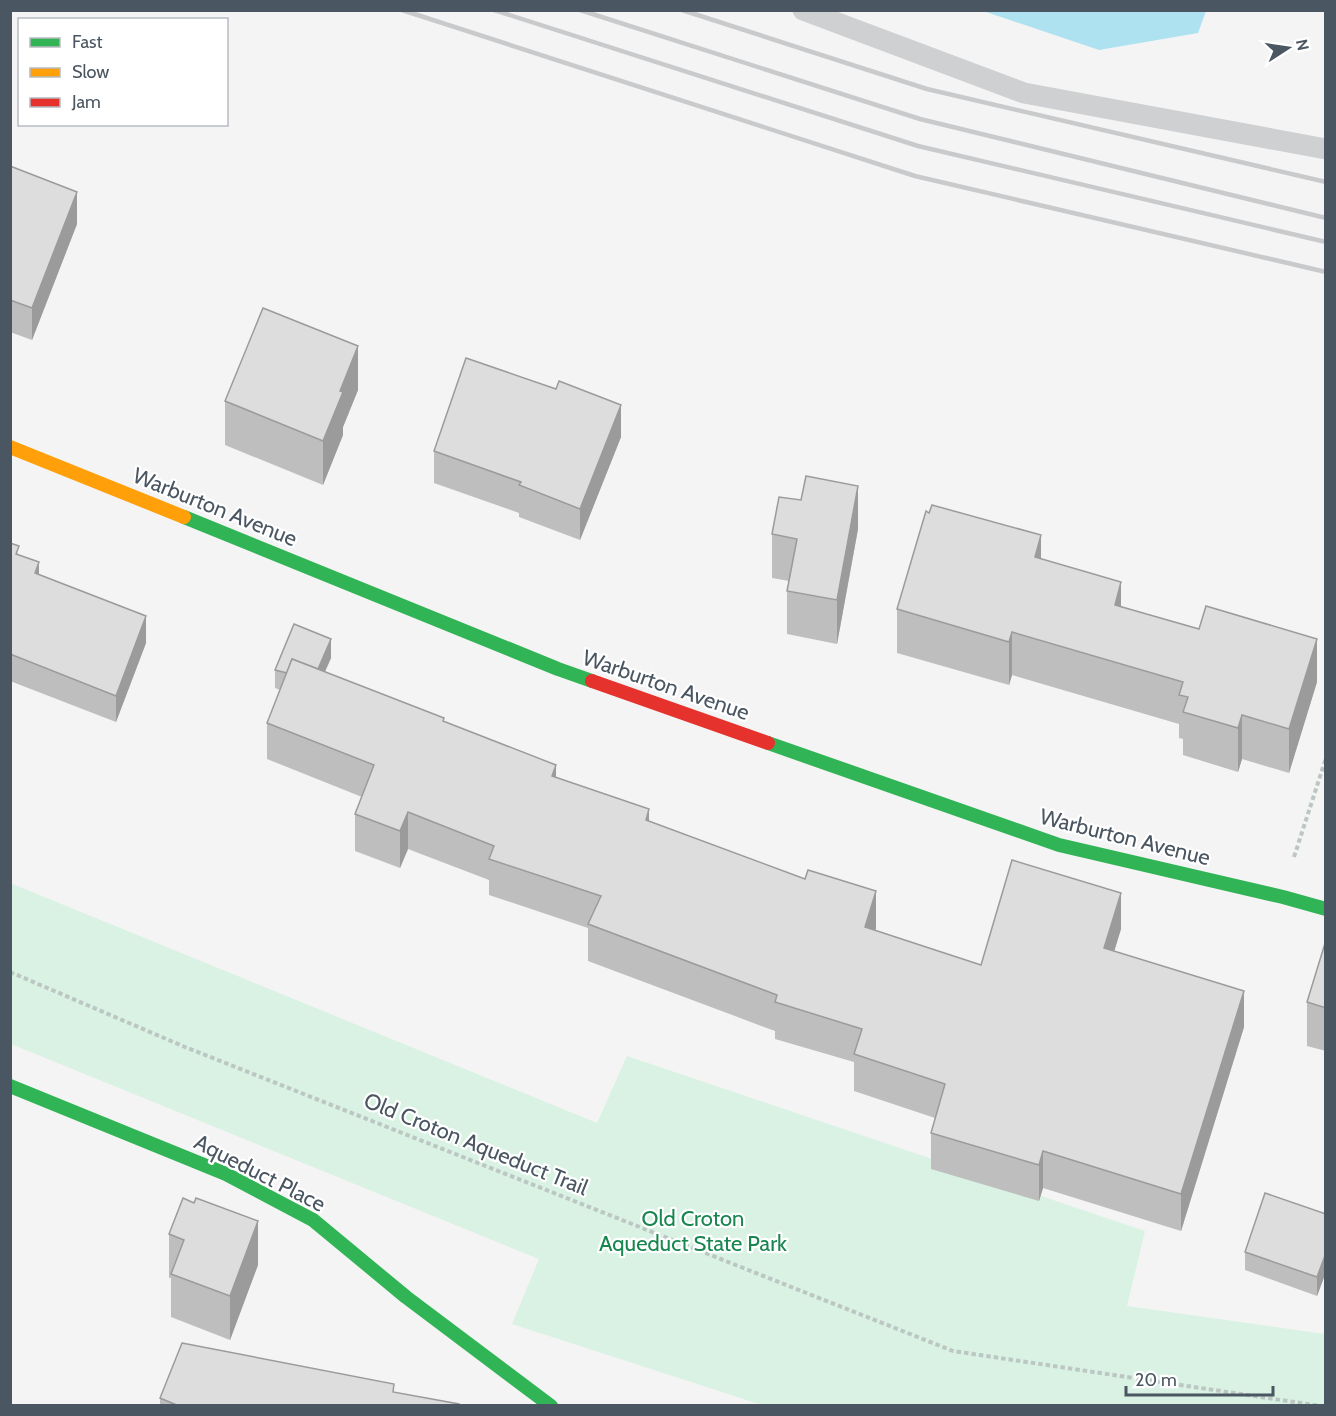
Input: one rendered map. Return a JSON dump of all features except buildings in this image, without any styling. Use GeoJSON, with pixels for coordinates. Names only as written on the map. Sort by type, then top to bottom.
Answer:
{"type":"FeatureCollection","features":[{"type":"Feature","properties":{"kind":"street","name":"Warburton Avenue"},"geometry":{"type":"LineString","coordinates":[[10,447],[580,677],[1059,845],[1326,909]]}},
{"type":"Feature","properties":{"kind":"street","name":"Aqueduct Place"},"geometry":{"type":"LineString","coordinates":[[10,1086],[226,1174],[313,1220],[406,1297],[551,1406]]}},
{"type":"Feature","properties":{"kind":"lane"},"geometry":{"type":"LineString","coordinates":[[803,10],[1024,93],[1326,149]]}},
{"type":"Feature","properties":{"kind":"path"},"geometry":{"type":"LineString","coordinates":[[1283,897],[1326,758]]}},
{"type":"Feature","properties":{"kind":"path","name":"Old Croton Aqueduct Trail"},"geometry":{"type":"LineString","coordinates":[[10,972],[185,1047],[953,1351],[1321,1406]]}},
{"type":"Feature","properties":{"kind":"green space","name":"Old Croton Aqueduct State Park"},"geometry":{"type":"Polygon","coordinates":[[[10,883],[597,1123],[627,1056],[1145,1231],[1127,1306],[1325,1334],[1325,1405],[762,1405],[512,1324],[539,1259],[11,1044],[10,883]]]}},
{"type":"Feature","properties":{"kind":"water"},"geometry":{"type":"Polygon","coordinates":[[[983,11],[1206,11],[1198,33],[1099,50],[983,11]]]}},
{"type":"Feature","properties":{"kind":"railway"},"geometry":{"type":"LineString","coordinates":[[402,10],[915,176],[1326,272]]}},
{"type":"Feature","properties":{"kind":"railway"},"geometry":{"type":"LineString","coordinates":[[494,10],[918,146],[1326,242]]}},
{"type":"Feature","properties":{"kind":"railway"},"geometry":{"type":"LineString","coordinates":[[580,10],[920,119],[1326,218]]}},
{"type":"Feature","properties":{"kind":"railway"},"geometry":{"type":"LineString","coordinates":[[682,10],[927,89],[1326,182]]}},
{"type":"Feature","properties":{"kind":"traffic: fast"},"geometry":{"type":"LineString","coordinates":[[184,517],[592,681]]}},
{"type":"Feature","properties":{"kind":"traffic: fast"},"geometry":{"type":"LineString","coordinates":[[768,743],[1059,845],[1326,909]]}},
{"type":"Feature","properties":{"kind":"traffic: fast"},"geometry":{"type":"LineString","coordinates":[[10,1086],[226,1174],[313,1220],[406,1297],[551,1406]]}},
{"type":"Feature","properties":{"kind":"traffic: slow"},"geometry":{"type":"LineString","coordinates":[[10,447],[184,517]]}},
{"type":"Feature","properties":{"kind":"traffic: jam"},"geometry":{"type":"LineString","coordinates":[[592,681],[768,743]]}}]}
